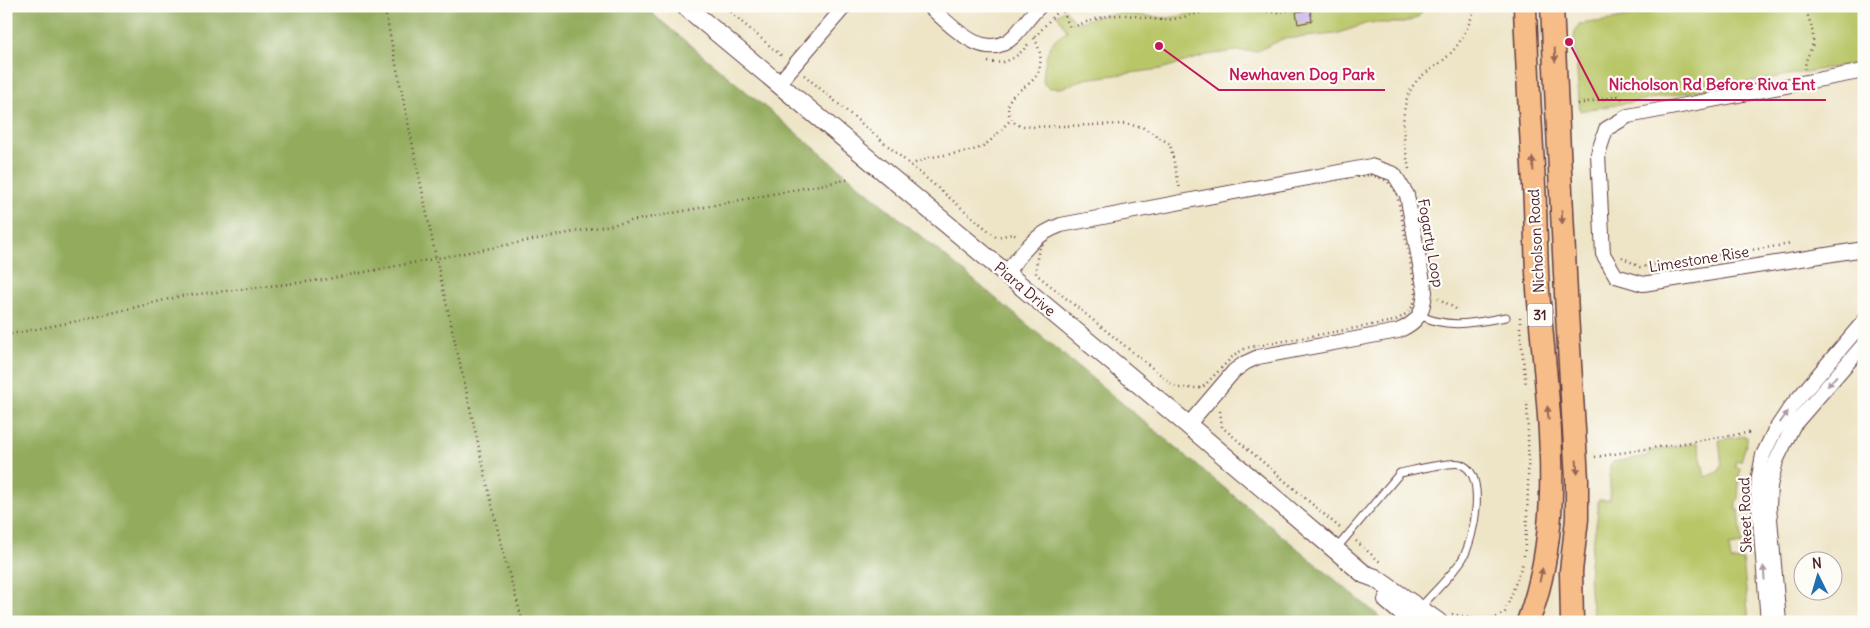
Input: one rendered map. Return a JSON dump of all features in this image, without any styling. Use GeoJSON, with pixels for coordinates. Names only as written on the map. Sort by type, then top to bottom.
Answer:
{"type":"FeatureCollection","features":[{"type":"Feature","properties":{"kind":"main road","name":"Nicholson Road"},"geometry":{"type":"LineString","coordinates":[[1525,6],[1538,286],[1553,473],[1549,530],[1542,574],[1536,601],[1528,622]]}},
{"type":"Feature","properties":{"kind":"main road","name":"Nicholson Road"},"geometry":{"type":"LineString","coordinates":[[1552,6],[1577,479],[1577,519],[1571,571],[1572,622]]}},
{"type":"Feature","properties":{"kind":"street","name":"Piara Drive"},"geometry":{"type":"LineString","coordinates":[[685,6],[1364,574],[1374,578],[1419,611],[1438,622]]}},
{"type":"Feature","properties":{"kind":"street"},"geometry":{"type":"LineString","coordinates":[[778,84],[845,6]]}},
{"type":"Feature","properties":{"kind":"street"},"geometry":{"type":"LineString","coordinates":[[929,6],[970,40],[995,48],[1004,45],[1014,37],[1040,6]]}},
{"type":"Feature","properties":{"kind":"street","name":"Limestone Rise"},"geometry":{"type":"LineString","coordinates":[[1864,71],[1626,117],[1606,128],[1598,154],[1603,254],[1616,276],[1642,284],[1864,249]]}},
{"type":"Feature","properties":{"kind":"street","name":"Fogarty Loop"},"geometry":{"type":"LineString","coordinates":[[1006,273],[1029,245],[1044,231],[1061,225],[1183,205],[1371,166],[1394,174],[1407,194],[1425,292],[1424,305],[1420,315]]}},
{"type":"Feature","properties":{"kind":"street","name":"Limestone Rise"},"geometry":{"type":"LineString","coordinates":[[1844,252],[1864,259]]}},
{"type":"Feature","properties":{"kind":"street"},"geometry":{"type":"LineString","coordinates":[[1188,425],[1234,371],[1245,363],[1258,357],[1398,331],[1410,326],[1420,315]]}},
{"type":"Feature","properties":{"kind":"street","name":"Skeet Road"},"geometry":{"type":"LineString","coordinates":[[1768,622],[1758,494],[1763,455],[1774,432],[1790,408],[1864,321]]}},
{"type":"Feature","properties":{"kind":"street","name":"Skeet Road"},"geometry":{"type":"LineString","coordinates":[[1779,622],[1769,507],[1770,486],[1776,461],[1793,426],[1864,344]]}},
{"type":"Feature","properties":{"kind":"lane"},"geometry":{"type":"LineString","coordinates":[[1420,315],[1446,324],[1465,324],[1506,317]]}},
{"type":"Feature","properties":{"kind":"lane"},"geometry":{"type":"LineString","coordinates":[[1335,550],[1400,473],[1458,463],[1468,468],[1476,482],[1475,519],[1472,537],[1462,559],[1419,611]]}},
{"type":"Feature","properties":{"kind":"path"},"geometry":{"type":"LineString","coordinates":[[384,6],[436,258],[503,553],[523,622]]}},
{"type":"Feature","properties":{"kind":"path"},"geometry":{"type":"LineString","coordinates":[[723,6],[996,237],[1013,234],[1029,245]]}},
{"type":"Feature","properties":{"kind":"path"},"geometry":{"type":"LineString","coordinates":[[1061,7],[1070,28],[1115,15],[1153,20],[1179,18],[1218,10],[1218,6]]}},
{"type":"Feature","properties":{"kind":"path"},"geometry":{"type":"LineString","coordinates":[[1227,6],[1227,11],[1277,12],[1310,8],[1336,10],[1342,6]]}},
{"type":"Feature","properties":{"kind":"path"},"geometry":{"type":"LineString","coordinates":[[1432,6],[1440,8],[1453,6]]}},
{"type":"Feature","properties":{"kind":"path"},"geometry":{"type":"LineString","coordinates":[[1470,6],[1474,11]]}},
{"type":"Feature","properties":{"kind":"path"},"geometry":{"type":"LineString","coordinates":[[1474,11],[1492,6]]}},
{"type":"Feature","properties":{"kind":"path"},"geometry":{"type":"LineString","coordinates":[[1805,6],[1813,34],[1812,44],[1805,61],[1807,82]]}},
{"type":"Feature","properties":{"kind":"path"},"geometry":{"type":"LineString","coordinates":[[1410,172],[1404,146],[1407,98],[1419,79],[1442,62],[1459,45],[1474,11]]}},
{"type":"Feature","properties":{"kind":"path"},"geometry":{"type":"LineString","coordinates":[[1034,38],[1040,51],[1039,67],[1033,81],[1011,98],[1008,110],[1012,120],[1018,125],[1030,127],[1125,124],[1142,127],[1170,144],[1183,205]]}},
{"type":"Feature","properties":{"kind":"path"},"geometry":{"type":"LineString","coordinates":[[1578,104],[1618,96],[1622,99],[1626,117]]}},
{"type":"Feature","properties":{"kind":"path"},"geometry":{"type":"LineString","coordinates":[[911,166],[922,160],[967,152],[980,147],[994,138],[1012,120]]}},
{"type":"Feature","properties":{"kind":"path"},"geometry":{"type":"LineString","coordinates":[[1370,176],[1382,178],[1391,183],[1397,194],[1416,292],[1416,303],[1408,315],[1394,321],[1246,348],[1234,355],[1202,388],[1177,388],[1036,274],[1036,251],[1055,232],[1183,205],[1346,178],[1370,176]]}},
{"type":"Feature","properties":{"kind":"path"},"geometry":{"type":"LineString","coordinates":[[6,335],[83,320],[181,296],[323,280],[851,179]]}},
{"type":"Feature","properties":{"kind":"path"},"geometry":{"type":"LineString","coordinates":[[1617,254],[1640,267],[1791,244]]}},
{"type":"Feature","properties":{"kind":"path"},"geometry":{"type":"LineString","coordinates":[[1435,296],[1462,314],[1473,312],[1476,322]]}},
{"type":"Feature","properties":{"kind":"path"},"geometry":{"type":"LineString","coordinates":[[1521,310],[1520,328],[1526,386]]}},
{"type":"Feature","properties":{"kind":"path"},"geometry":{"type":"LineString","coordinates":[[1199,388],[1219,408],[1222,427],[1384,565]]}},
{"type":"Feature","properties":{"kind":"path"},"geometry":{"type":"LineString","coordinates":[[1419,611],[1439,612],[1482,620],[1495,618],[1505,612],[1524,563],[1530,455],[1527,396]]}},
{"type":"Feature","properties":{"kind":"path"},"geometry":{"type":"LineString","coordinates":[[1594,458],[1753,432]]}},
{"type":"Feature","properties":{"kind":"green space"},"geometry":{"type":"Polygon","coordinates":[[[6,6],[643,6],[1386,622],[6,622],[6,6]]]}},
{"type":"Feature","properties":{"kind":"green space"},"geometry":{"type":"Polygon","coordinates":[[[1212,6],[1270,9],[1305,6],[1422,6],[1422,12],[1417,18],[1404,23],[1368,23],[1336,34],[1283,39],[1257,51],[1235,51],[1207,55],[1161,69],[1085,79],[1061,88],[1049,88],[1044,84],[1048,52],[1055,40],[1067,31],[1057,15],[1065,9],[1075,23],[1098,16],[1120,13],[1166,18],[1180,16],[1212,6]]]}},
{"type":"Feature","properties":{"kind":"green space"},"geometry":{"type":"Polygon","coordinates":[[[1687,6],[1864,6],[1864,62],[1580,111],[1574,35],[1579,24],[1687,6]]]}},
{"type":"Feature","properties":{"kind":"green space"},"geometry":{"type":"Polygon","coordinates":[[[1747,437],[1747,441],[1741,461],[1736,461],[1735,467],[1740,468],[1736,509],[1739,509],[1742,544],[1729,546],[1731,561],[1743,560],[1749,622],[1596,622],[1589,580],[1590,563],[1598,514],[1598,500],[1610,500],[1610,465],[1613,462],[1647,456],[1649,451],[1698,443],[1705,477],[1718,472],[1722,466],[1719,440],[1747,437]]]}},
{"type":"Feature","properties":{"kind":"building"},"geometry":{"type":"Polygon","coordinates":[[[1310,10],[1312,21],[1298,24],[1296,12],[1310,10]]]}},
{"type":"Feature","properties":{"kind":"place","name":"Nicholson Rd Before Riva Ent"},"geometry":{"type":"Point","coordinates":[1569,42]}},
{"type":"Feature","properties":{"kind":"place","name":"Newhaven Dog Park"},"geometry":{"type":"Point","coordinates":[1159,46]}}]}
